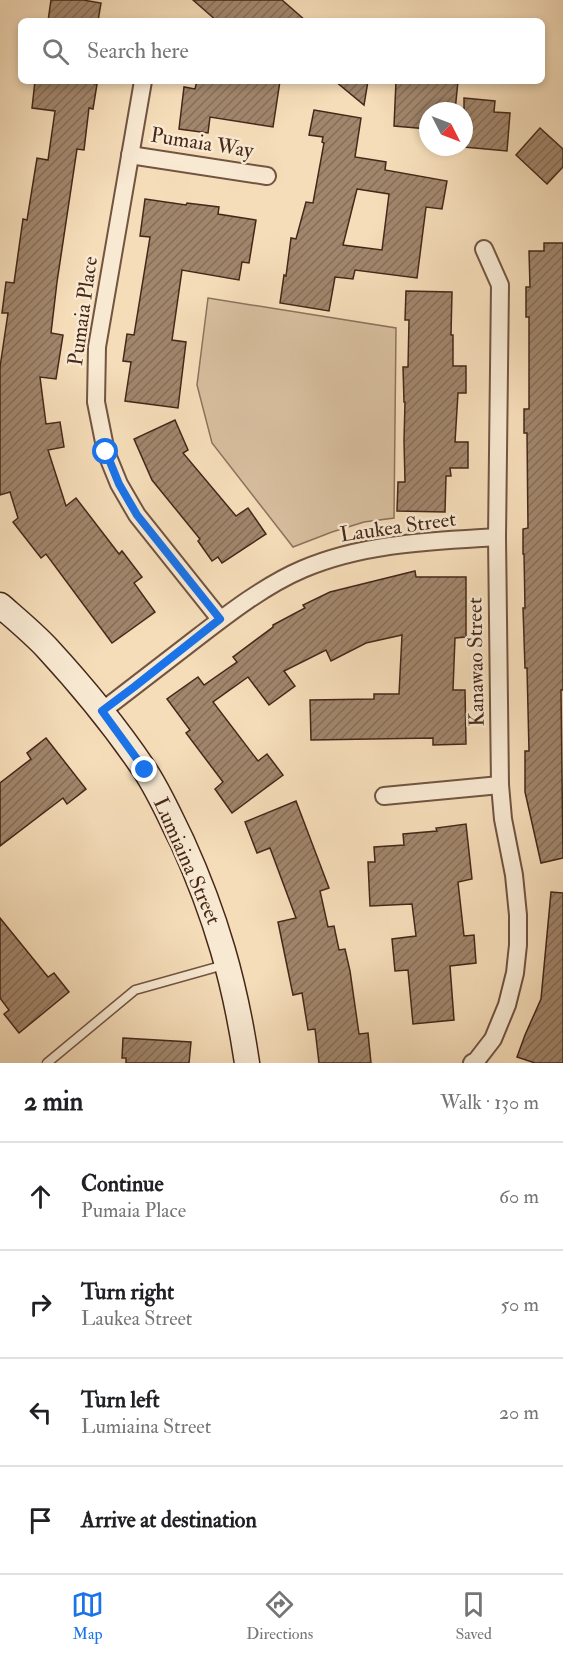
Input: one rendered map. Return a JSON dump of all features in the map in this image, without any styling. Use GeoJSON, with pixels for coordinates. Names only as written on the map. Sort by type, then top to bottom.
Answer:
{"type":"FeatureCollection","features":[{"type":"Feature","properties":{"kind":"street","name":"Pumaia Place"},"geometry":{"type":"LineString","coordinates":[[142,84],[97,347],[96,402],[106,452],[119,484],[137,515],[220,619]]}},
{"type":"Feature","properties":{"kind":"street","name":"Pumaia Way"},"geometry":{"type":"LineString","coordinates":[[130,155],[267,176]]}},
{"type":"Feature","properties":{"kind":"street","name":"Kanawao Street"},"geometry":{"type":"LineString","coordinates":[[472,1063],[493,1039],[507,1005],[515,973],[518,945],[514,875],[503,819],[500,785],[497,537],[500,285],[484,249]]}},
{"type":"Feature","properties":{"kind":"street","name":"Laukea Street"},"geometry":{"type":"LineString","coordinates":[[102,711],[220,619],[254,596],[303,569],[379,548],[422,542],[497,537]]}},
{"type":"Feature","properties":{"kind":"street","name":"Lumiaina Street"},"geometry":{"type":"LineString","coordinates":[[0,605],[46,646],[102,711],[145,770],[199,880],[214,921],[228,964],[247,1063]]}},
{"type":"Feature","properties":{"kind":"street"},"geometry":{"type":"LineString","coordinates":[[384,796],[500,785]]}},
{"type":"Feature","properties":{"kind":"lane"},"geometry":{"type":"LineString","coordinates":[[47,1063],[135,990],[228,964]]}},
{"type":"Feature","properties":{"kind":"shaded area"},"geometry":{"type":"Polygon","coordinates":[[[208,298],[396,328],[394,518],[364,522],[293,547],[212,443],[197,385],[208,298]]]}},
{"type":"Feature","properties":{"kind":"building"},"geometry":{"type":"Polygon","coordinates":[[[51,0],[83,0],[101,3],[98,18],[48,18],[51,0]]]}},
{"type":"Feature","properties":{"kind":"building"},"geometry":{"type":"Polygon","coordinates":[[[193,0],[282,0],[303,18],[214,18],[193,0]]]}},
{"type":"Feature","properties":{"kind":"building"},"geometry":{"type":"Polygon","coordinates":[[[35,84],[97,84],[93,109],[89,108],[84,150],[77,149],[57,282],[51,333],[63,335],[56,379],[40,377],[46,424],[60,422],[64,447],[48,450],[66,506],[76,498],[119,554],[122,551],[142,577],[134,583],[155,612],[112,643],[46,554],[41,558],[13,522],[18,518],[10,492],[0,495],[0,367],[8,313],[2,313],[6,282],[14,283],[23,219],[27,220],[37,158],[48,160],[55,111],[32,108],[35,84]]]}},
{"type":"Feature","properties":{"kind":"building"},"geometry":{"type":"Polygon","coordinates":[[[196,84],[280,84],[273,127],[210,117],[208,133],[179,129],[184,87],[195,89],[196,84]]]}},
{"type":"Feature","properties":{"kind":"building"},"geometry":{"type":"Polygon","coordinates":[[[339,84],[368,84],[364,105],[339,84]]]}},
{"type":"Feature","properties":{"kind":"building"},"geometry":{"type":"Polygon","coordinates":[[[396,84],[458,84],[456,102],[419,102],[419,128],[394,126],[396,84]]]}},
{"type":"Feature","properties":{"kind":"building"},"geometry":{"type":"Polygon","coordinates":[[[464,98],[495,101],[494,112],[510,113],[507,151],[473,148],[473,102],[464,102],[464,98]]]}},
{"type":"Feature","properties":{"kind":"building"},"geometry":{"type":"Polygon","coordinates":[[[314,110],[361,118],[355,157],[386,162],[385,170],[447,181],[442,209],[426,207],[417,278],[355,270],[353,279],[335,277],[329,311],[280,303],[291,238],[296,239],[306,202],[313,203],[324,143],[322,142],[323,137],[309,135],[314,110]],[[357,189],[343,245],[382,250],[389,194],[357,189]]]}},
{"type":"Feature","properties":{"kind":"building"},"geometry":{"type":"Polygon","coordinates":[[[540,128],[563,149],[563,167],[547,184],[516,155],[540,128]]]}},
{"type":"Feature","properties":{"kind":"building"},"geometry":{"type":"Polygon","coordinates":[[[145,199],[219,207],[218,214],[256,220],[249,263],[242,262],[239,280],[182,270],[172,340],[186,342],[178,408],[125,401],[131,362],[123,361],[127,334],[134,335],[150,237],[140,236],[145,199]]]}},
{"type":"Feature","properties":{"kind":"building"},"geometry":{"type":"Polygon","coordinates":[[[544,243],[563,243],[563,690],[561,690],[563,858],[541,863],[525,792],[525,751],[529,751],[523,608],[525,608],[523,529],[528,528],[527,433],[524,433],[524,409],[529,409],[529,317],[526,317],[526,287],[530,287],[529,251],[544,251],[544,243]]]}},
{"type":"Feature","properties":{"kind":"building"},"geometry":{"type":"Polygon","coordinates":[[[406,291],[452,292],[453,366],[466,366],[466,393],[458,393],[455,442],[468,442],[468,468],[450,468],[451,476],[446,476],[445,512],[397,511],[398,482],[405,482],[403,367],[408,367],[409,320],[405,320],[406,291]]]}},
{"type":"Feature","properties":{"kind":"building"},"geometry":{"type":"Polygon","coordinates":[[[175,420],[188,450],[183,453],[236,516],[248,508],[266,534],[222,563],[218,557],[212,561],[198,541],[200,539],[152,480],[134,439],[175,420]]]}},
{"type":"Feature","properties":{"kind":"building"},"geometry":{"type":"Polygon","coordinates":[[[415,571],[416,577],[466,577],[466,637],[455,638],[453,690],[465,690],[466,744],[433,745],[433,738],[311,740],[310,700],[374,699],[374,694],[399,694],[402,635],[366,643],[331,661],[326,650],[284,671],[295,686],[269,705],[248,677],[213,702],[258,761],[267,754],[283,775],[232,813],[215,789],[223,782],[186,733],[190,730],[167,699],[198,677],[204,685],[237,662],[233,657],[273,625],[305,608],[303,605],[330,592],[415,571]]]}},
{"type":"Feature","properties":{"kind":"building"},"geometry":{"type":"Polygon","coordinates":[[[46,738],[86,789],[67,804],[63,798],[0,846],[0,783],[31,759],[27,753],[46,738]]]}},
{"type":"Feature","properties":{"kind":"building"},"geometry":{"type":"Polygon","coordinates":[[[296,801],[329,888],[320,891],[328,927],[334,926],[339,950],[345,949],[359,1034],[368,1033],[371,1063],[319,1063],[315,1029],[308,1030],[302,993],[293,995],[278,922],[296,918],[270,848],[257,853],[245,822],[296,801]]]}},
{"type":"Feature","properties":{"kind":"building"},"geometry":{"type":"Polygon","coordinates":[[[466,824],[472,879],[458,882],[464,936],[474,935],[476,963],[450,966],[454,1020],[413,1024],[408,970],[395,971],[392,939],[416,936],[412,904],[370,906],[368,862],[375,862],[374,847],[404,845],[403,834],[437,831],[436,828],[466,824]]]}},
{"type":"Feature","properties":{"kind":"building"},"geometry":{"type":"Polygon","coordinates":[[[551,892],[563,893],[563,1063],[535,1063],[517,1057],[541,999],[551,892]]]}},
{"type":"Feature","properties":{"kind":"building"},"geometry":{"type":"Polygon","coordinates":[[[0,918],[48,977],[54,973],[69,992],[19,1033],[4,1014],[9,1010],[0,998],[0,918]]]}},
{"type":"Feature","properties":{"kind":"building"},"geometry":{"type":"Polygon","coordinates":[[[123,1038],[191,1042],[189,1063],[126,1063],[126,1058],[122,1058],[123,1038]]]}},
{"type":"Feature","properties":{"kind":"route"},"geometry":{"type":"LineString","coordinates":[[106,452],[119,484],[137,515],[220,619],[102,711],[145,770]]}}]}
